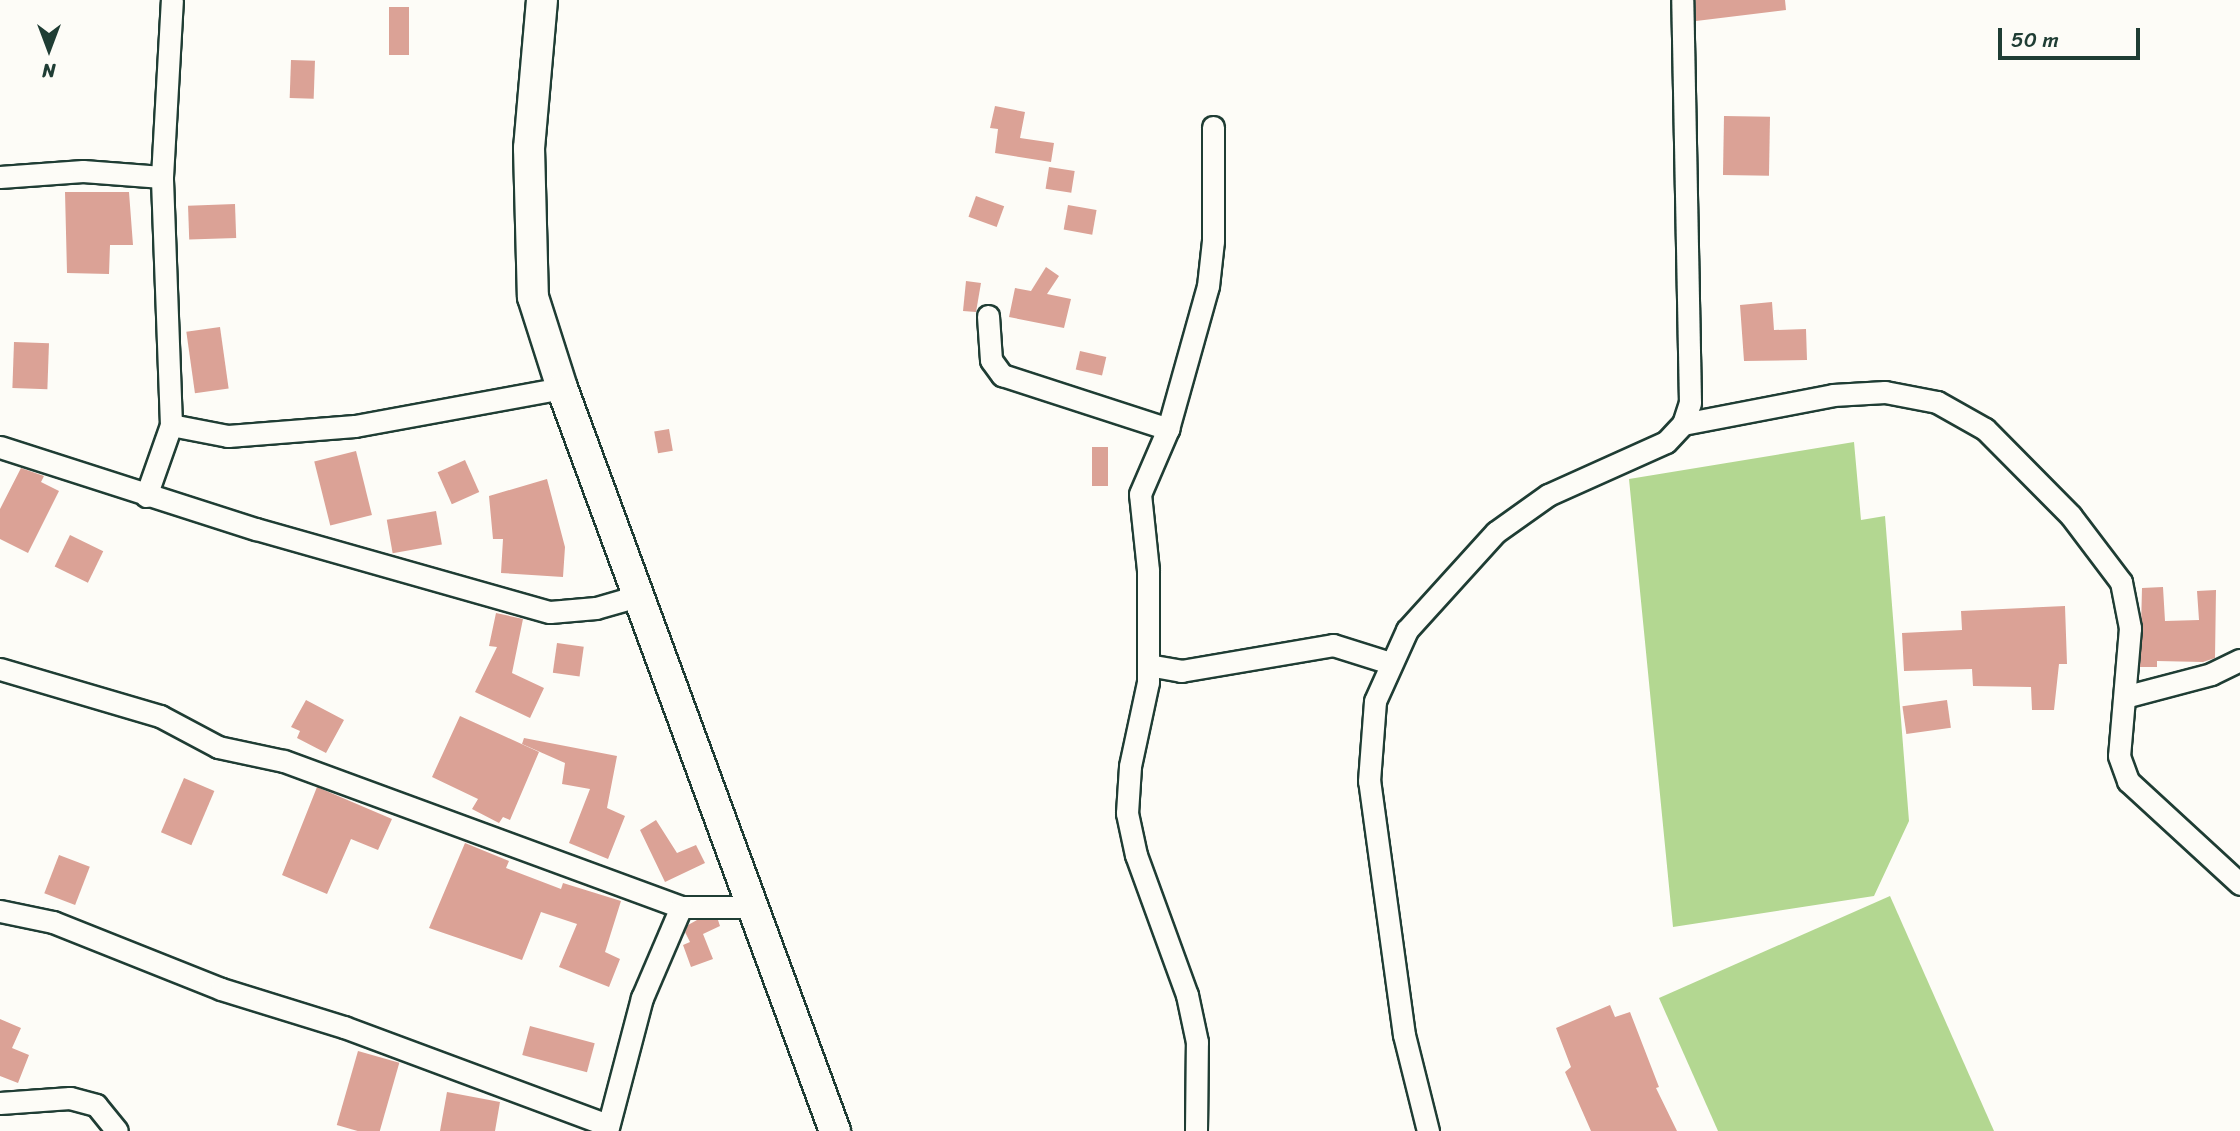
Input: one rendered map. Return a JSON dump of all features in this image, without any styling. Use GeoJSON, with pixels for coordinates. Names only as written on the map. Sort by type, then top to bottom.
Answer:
{"type":"FeatureCollection","features":[{"type":"Feature","properties":{"kind":"street"},"geometry":{"type":"LineString","coordinates":[[146,496],[171,425],[162,177],[172,0]]}},
{"type":"Feature","properties":{"kind":"street"},"geometry":{"type":"LineString","coordinates":[[542,0],[529,148],[533,297],[562,388],[835,1131]]}},
{"type":"Feature","properties":{"kind":"street"},"geometry":{"type":"LineString","coordinates":[[1428,1131],[1404,1035],[1368,781],[1375,701],[1407,630],[1496,532],[1548,495],[1666,442],[1683,424],[1690,403],[1682,0]]}},
{"type":"Feature","properties":{"kind":"street"},"geometry":{"type":"LineString","coordinates":[[1196,1131],[1197,1042],[1187,995],[1136,855],[1127,813],[1130,765],[1141,726],[1148,665],[1148,570],[1140,494],[1168,429],[1208,286],[1213,241],[1213,127]]}},
{"type":"Feature","properties":{"kind":"street"},"geometry":{"type":"LineString","coordinates":[[0,177],[83,171],[162,177]]}},
{"type":"Feature","properties":{"kind":"street"},"geometry":{"type":"LineString","coordinates":[[988,316],[991,359],[1002,375],[1168,429]]}},
{"type":"Feature","properties":{"kind":"street"},"geometry":{"type":"LineString","coordinates":[[171,425],[228,436],[355,426],[562,388]]}},
{"type":"Feature","properties":{"kind":"street"},"geometry":{"type":"LineString","coordinates":[[1683,424],[1833,395],[1885,392],[1914,394],[1964,414],[2020,462],[2071,516],[2121,582],[2130,628],[2127,696],[2119,755],[2127,781],[2240,884]]}},
{"type":"Feature","properties":{"kind":"street"},"geometry":{"type":"LineString","coordinates":[[0,447],[146,496],[550,612],[596,608],[638,596]]}},
{"type":"Feature","properties":{"kind":"street"},"geometry":{"type":"LineString","coordinates":[[1148,665],[1181,671],[1333,645],[1350,647],[1390,663]]}},
{"type":"Feature","properties":{"kind":"street"},"geometry":{"type":"LineString","coordinates":[[2127,696],[2211,674],[2240,660]]}},
{"type":"Feature","properties":{"kind":"street"},"geometry":{"type":"LineString","coordinates":[[0,669],[160,716],[218,747],[284,761],[681,907],[754,907]]}},
{"type":"Feature","properties":{"kind":"street"},"geometry":{"type":"LineString","coordinates":[[0,911],[53,922],[221,989],[344,1027],[602,1129],[642,998],[681,907]]}},
{"type":"Feature","properties":{"kind":"street"},"geometry":{"type":"LineString","coordinates":[[0,1104],[70,1098],[96,1105],[117,1131]]}},
{"type":"Feature","properties":{"kind":"green space"},"geometry":{"type":"Polygon","coordinates":[[[1854,442],[1861,520],[1885,516],[1909,821],[1874,896],[1673,927],[1629,479],[1854,442]]]}},
{"type":"Feature","properties":{"kind":"green space"},"geometry":{"type":"Polygon","coordinates":[[[1890,896],[1994,1131],[1718,1131],[1659,998],[1890,896]]]}},
{"type":"Feature","properties":{"kind":"building"},"geometry":{"type":"Polygon","coordinates":[[[1695,0],[1785,0],[1786,10],[1696,21],[1695,0]]]}},
{"type":"Feature","properties":{"kind":"building"},"geometry":{"type":"Polygon","coordinates":[[[389,7],[409,7],[409,55],[389,55],[389,7]]]}},
{"type":"Feature","properties":{"kind":"building"},"geometry":{"type":"Polygon","coordinates":[[[291,60],[315,61],[314,99],[290,98],[291,60]]]}},
{"type":"Feature","properties":{"kind":"building"},"geometry":{"type":"Polygon","coordinates":[[[995,106],[1025,112],[1020,138],[1054,143],[1051,162],[995,153],[998,129],[990,128],[995,106]]]}},
{"type":"Feature","properties":{"kind":"building"},"geometry":{"type":"Polygon","coordinates":[[[1724,116],[1770,117],[1769,176],[1723,175],[1724,116]]]}},
{"type":"Feature","properties":{"kind":"building"},"geometry":{"type":"Polygon","coordinates":[[[1049,167],[1075,171],[1071,193],[1046,189],[1049,167]]]}},
{"type":"Feature","properties":{"kind":"building"},"geometry":{"type":"Polygon","coordinates":[[[65,192],[129,192],[133,245],[110,245],[109,274],[67,273],[65,192]]]}},
{"type":"Feature","properties":{"kind":"building"},"geometry":{"type":"Polygon","coordinates":[[[976,196],[1004,206],[997,227],[968,217],[976,196]]]}},
{"type":"Feature","properties":{"kind":"building"},"geometry":{"type":"Polygon","coordinates":[[[235,204],[236,238],[189,240],[188,206],[235,204]]]}},
{"type":"Feature","properties":{"kind":"building"},"geometry":{"type":"Polygon","coordinates":[[[1068,205],[1097,210],[1092,235],[1064,230],[1068,205]]]}},
{"type":"Feature","properties":{"kind":"building"},"geometry":{"type":"Polygon","coordinates":[[[1046,267],[1059,276],[1047,294],[1071,299],[1064,328],[1009,317],[1015,288],[1031,291],[1046,267]]]}},
{"type":"Feature","properties":{"kind":"building"},"geometry":{"type":"Polygon","coordinates":[[[966,281],[981,283],[976,312],[963,311],[966,281]]]}},
{"type":"Feature","properties":{"kind":"building"},"geometry":{"type":"Polygon","coordinates":[[[1772,302],[1774,330],[1806,329],[1807,360],[1744,361],[1740,305],[1772,302]]]}},
{"type":"Feature","properties":{"kind":"building"},"geometry":{"type":"Polygon","coordinates":[[[220,327],[229,388],[195,393],[186,332],[220,327]]]}},
{"type":"Feature","properties":{"kind":"building"},"geometry":{"type":"Polygon","coordinates":[[[14,342],[49,343],[47,389],[12,388],[14,342]]]}},
{"type":"Feature","properties":{"kind":"building"},"geometry":{"type":"Polygon","coordinates":[[[1080,351],[1106,357],[1102,376],[1076,370],[1080,351]]]}},
{"type":"Feature","properties":{"kind":"building"},"geometry":{"type":"Polygon","coordinates":[[[669,429],[673,451],[658,453],[654,432],[669,429]]]}},
{"type":"Feature","properties":{"kind":"building"},"geometry":{"type":"Polygon","coordinates":[[[1092,447],[1108,447],[1108,486],[1092,486],[1092,447]]]}},
{"type":"Feature","properties":{"kind":"building"},"geometry":{"type":"Polygon","coordinates":[[[356,451],[372,515],[330,525],[314,461],[356,451]]]}},
{"type":"Feature","properties":{"kind":"building"},"geometry":{"type":"Polygon","coordinates":[[[465,460],[479,492],[452,504],[438,472],[465,460]]]}},
{"type":"Feature","properties":{"kind":"building"},"geometry":{"type":"Polygon","coordinates":[[[21,468],[44,476],[41,482],[59,491],[28,553],[0,539],[0,509],[21,468]]]}},
{"type":"Feature","properties":{"kind":"building"},"geometry":{"type":"Polygon","coordinates":[[[547,479],[565,547],[563,577],[501,573],[503,539],[493,539],[489,496],[547,479]]]}},
{"type":"Feature","properties":{"kind":"building"},"geometry":{"type":"Polygon","coordinates":[[[436,511],[442,544],[393,553],[387,520],[436,511]]]}},
{"type":"Feature","properties":{"kind":"building"},"geometry":{"type":"Polygon","coordinates":[[[70,535],[103,551],[88,583],[55,566],[70,535]]]}},
{"type":"Feature","properties":{"kind":"building"},"geometry":{"type":"Polygon","coordinates":[[[2163,587],[2165,621],[2199,620],[2197,591],[2216,590],[2215,658],[2203,662],[2157,661],[2157,667],[2140,667],[2142,588],[2163,587]]]}},
{"type":"Feature","properties":{"kind":"building"},"geometry":{"type":"Polygon","coordinates":[[[2065,606],[2067,664],[2059,664],[2054,710],[2032,710],[2031,687],[1973,686],[1972,669],[1904,671],[1902,633],[1962,630],[1961,611],[2065,606]]]}},
{"type":"Feature","properties":{"kind":"building"},"geometry":{"type":"Polygon","coordinates":[[[496,613],[523,619],[512,673],[544,688],[530,718],[475,692],[497,647],[489,646],[496,613]]]}},
{"type":"Feature","properties":{"kind":"building"},"geometry":{"type":"Polygon","coordinates":[[[557,643],[584,647],[580,676],[553,673],[557,643]]]}},
{"type":"Feature","properties":{"kind":"building"},"geometry":{"type":"Polygon","coordinates":[[[306,700],[344,720],[326,753],[297,738],[300,731],[291,727],[306,700]]]}},
{"type":"Feature","properties":{"kind":"building"},"geometry":{"type":"Polygon","coordinates":[[[1947,700],[1951,728],[1906,734],[1902,706],[1947,700]]]}},
{"type":"Feature","properties":{"kind":"building"},"geometry":{"type":"Polygon","coordinates":[[[460,716],[539,752],[510,820],[503,817],[499,823],[472,809],[478,799],[432,777],[460,716]]]}},
{"type":"Feature","properties":{"kind":"building"},"geometry":{"type":"Polygon","coordinates":[[[524,738],[617,756],[607,808],[625,816],[608,859],[569,843],[590,789],[562,784],[565,763],[522,744],[524,738]]]}},
{"type":"Feature","properties":{"kind":"building"},"geometry":{"type":"Polygon","coordinates":[[[184,778],[214,791],[191,845],[161,832],[184,778]]]}},
{"type":"Feature","properties":{"kind":"building"},"geometry":{"type":"Polygon","coordinates":[[[317,787],[392,819],[378,850],[351,839],[327,894],[282,875],[317,787]]]}},
{"type":"Feature","properties":{"kind":"building"},"geometry":{"type":"Polygon","coordinates":[[[656,820],[677,853],[696,845],[705,863],[665,882],[640,830],[656,820]]]}},
{"type":"Feature","properties":{"kind":"building"},"geometry":{"type":"Polygon","coordinates":[[[465,843],[509,861],[506,868],[561,889],[563,883],[621,901],[605,952],[620,959],[609,987],[559,967],[577,924],[541,912],[522,960],[429,928],[465,843]]]}},
{"type":"Feature","properties":{"kind":"building"},"geometry":{"type":"Polygon","coordinates":[[[59,855],[90,867],[75,905],[44,893],[59,855]]]}},
{"type":"Feature","properties":{"kind":"building"},"geometry":{"type":"Polygon","coordinates":[[[697,920],[718,920],[720,926],[703,934],[713,959],[691,967],[683,945],[690,942],[685,932],[688,925],[697,920]]]}},
{"type":"Feature","properties":{"kind":"building"},"geometry":{"type":"Polygon","coordinates":[[[1610,1005],[1615,1017],[1630,1012],[1659,1087],[1656,1088],[1677,1131],[1591,1131],[1565,1072],[1571,1067],[1556,1028],[1610,1005]]]}},
{"type":"Feature","properties":{"kind":"building"},"geometry":{"type":"Polygon","coordinates":[[[0,1019],[21,1028],[12,1048],[29,1055],[18,1083],[0,1076],[0,1019]]]}},
{"type":"Feature","properties":{"kind":"building"},"geometry":{"type":"Polygon","coordinates":[[[530,1026],[595,1043],[587,1072],[522,1055],[530,1026]]]}},
{"type":"Feature","properties":{"kind":"building"},"geometry":{"type":"Polygon","coordinates":[[[358,1051],[399,1063],[380,1131],[358,1131],[337,1125],[358,1051]]]}},
{"type":"Feature","properties":{"kind":"building"},"geometry":{"type":"Polygon","coordinates":[[[447,1092],[500,1102],[495,1131],[440,1131],[447,1092]]]}}]}
